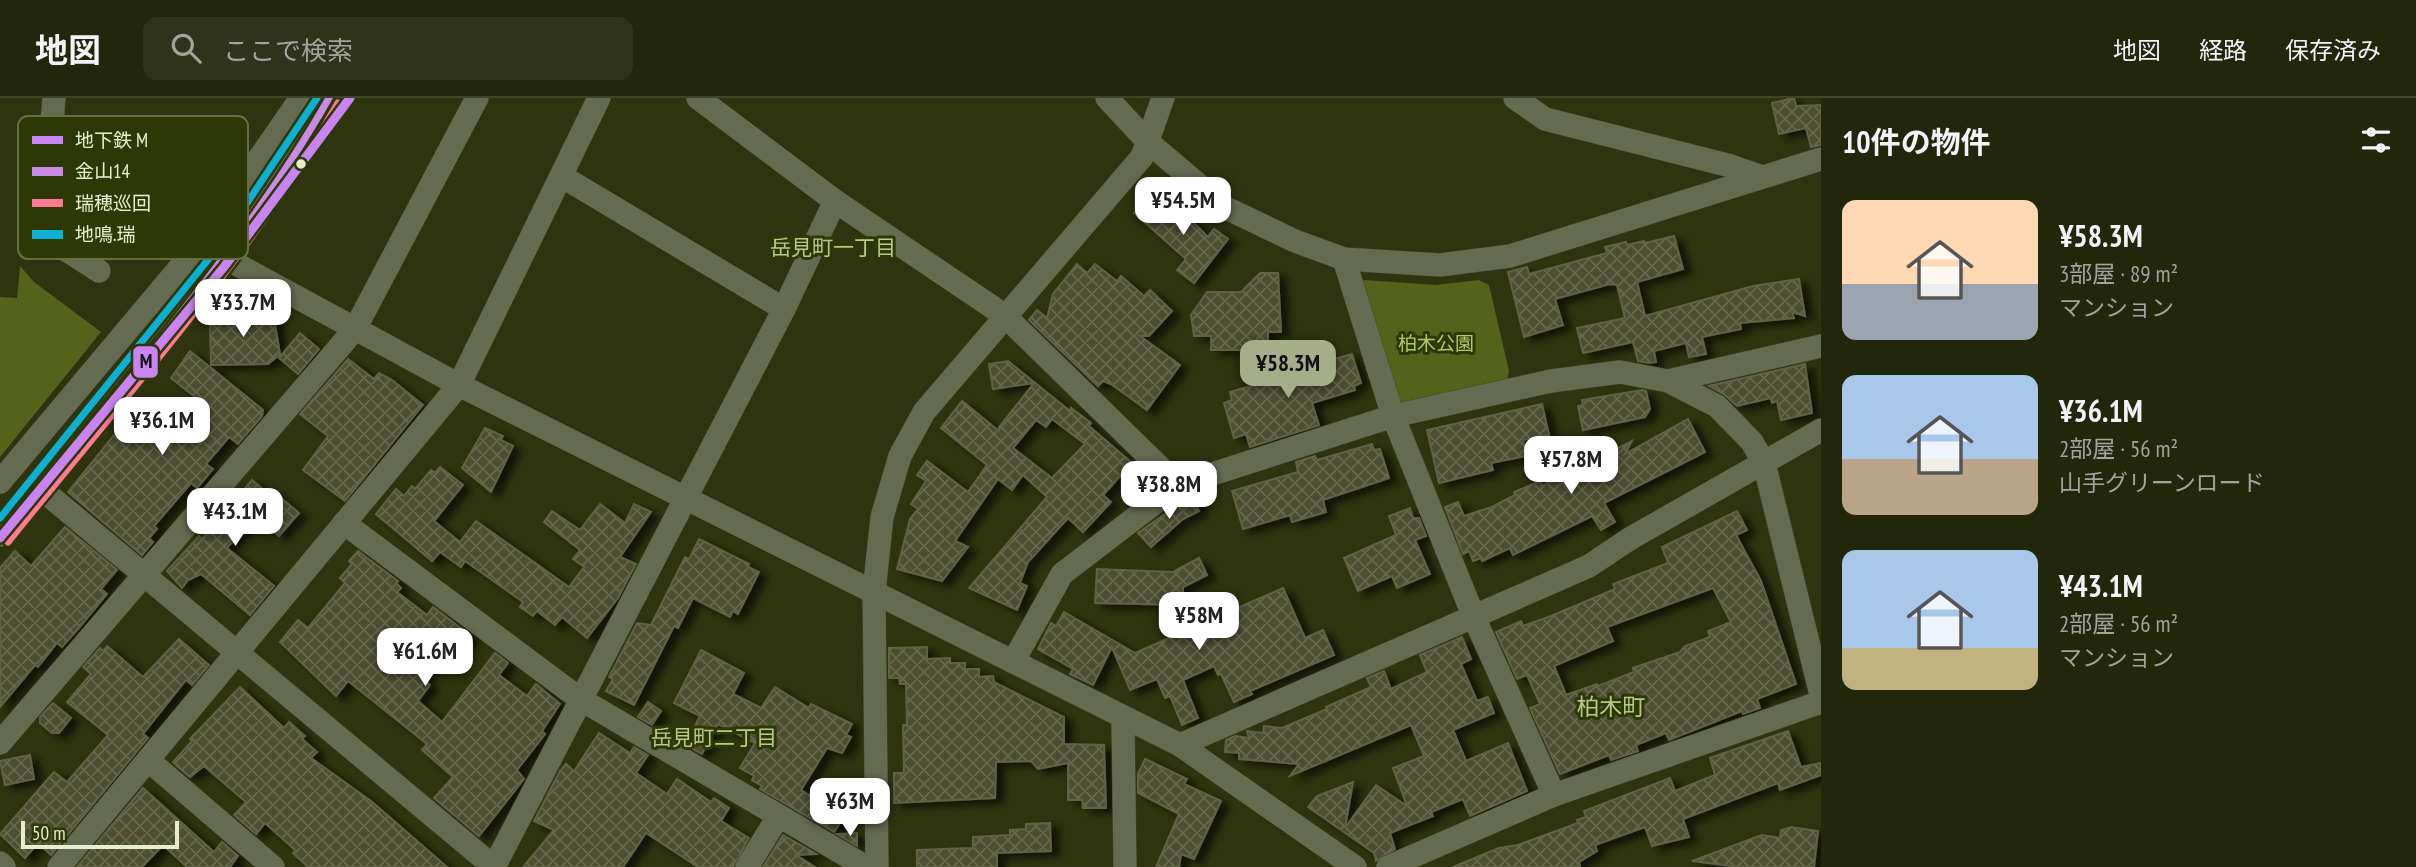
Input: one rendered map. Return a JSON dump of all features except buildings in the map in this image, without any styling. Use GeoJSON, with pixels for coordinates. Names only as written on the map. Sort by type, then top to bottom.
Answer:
{"type":"FeatureCollection","features":[{"type":"Feature","properties":{"kind":"street"},"geometry":{"type":"LineString","coordinates":[[52,116],[54,98]]}},
{"type":"Feature","properties":{"kind":"street"},"geometry":{"type":"LineString","coordinates":[[248,175],[301,98]]}},
{"type":"Feature","properties":{"kind":"street"},"geometry":{"type":"LineString","coordinates":[[248,221],[312,128],[329,98]]}},
{"type":"Feature","properties":{"kind":"street"},"geometry":{"type":"LineString","coordinates":[[0,743],[355,329],[477,98]]}},
{"type":"Feature","properties":{"kind":"street"},"geometry":{"type":"LineString","coordinates":[[60,867],[458,385],[563,177],[599,98]]}},
{"type":"Feature","properties":{"kind":"street"},"geometry":{"type":"LineString","coordinates":[[698,98],[835,201],[1004,315],[1178,485]]}},
{"type":"Feature","properties":{"kind":"street"},"geometry":{"type":"LineString","coordinates":[[1107,98],[1148,142],[1226,208],[1295,241],[1344,259],[1440,265],[1510,256],[1821,159]]}},
{"type":"Feature","properties":{"kind":"street"},"geometry":{"type":"LineString","coordinates":[[877,867],[874,592],[882,517],[900,456],[924,412],[1004,315],[1142,157],[1163,98]]}},
{"type":"Feature","properties":{"kind":"street"},"geometry":{"type":"LineString","coordinates":[[1515,98],[1545,119],[1731,166],[1760,176]]}},
{"type":"Feature","properties":{"kind":"street"},"geometry":{"type":"LineString","coordinates":[[563,177],[784,309]]}},
{"type":"Feature","properties":{"kind":"street"},"geometry":{"type":"LineString","coordinates":[[40,488],[494,867],[784,309],[835,201]]}},
{"type":"Feature","properties":{"kind":"street"},"geometry":{"type":"LineString","coordinates":[[80,259],[99,271]]}},
{"type":"Feature","properties":{"kind":"street"},"geometry":{"type":"LineString","coordinates":[[0,482],[187,259]]}},
{"type":"Feature","properties":{"kind":"street"},"geometry":{"type":"LineString","coordinates":[[0,535],[221,259]]}},
{"type":"Feature","properties":{"kind":"street"},"geometry":{"type":"LineString","coordinates":[[227,259],[458,385],[1013,662],[1123,720],[1180,745],[1355,867]]}},
{"type":"Feature","properties":{"kind":"street"},"geometry":{"type":"LineString","coordinates":[[1344,259],[1393,416],[1473,615],[1554,795]]}},
{"type":"Feature","properties":{"kind":"street"},"geometry":{"type":"LineString","coordinates":[[1668,381],[1821,346]]}},
{"type":"Feature","properties":{"kind":"street"},"geometry":{"type":"LineString","coordinates":[[1013,662],[1062,574],[1178,485],[1393,416],[1551,381],[1620,372],[1668,381],[1717,406],[1752,442],[1764,463],[1821,695]]}},
{"type":"Feature","properties":{"kind":"street"},"geometry":{"type":"LineString","coordinates":[[1180,745],[1589,566],[1631,538],[1821,430]]}},
{"type":"Feature","properties":{"kind":"street"},"geometry":{"type":"LineString","coordinates":[[344,523],[580,699],[866,867]]}},
{"type":"Feature","properties":{"kind":"street"},"geometry":{"type":"LineString","coordinates":[[1388,867],[1554,795],[1821,702]]}},
{"type":"Feature","properties":{"kind":"street"},"geometry":{"type":"LineString","coordinates":[[1123,720],[1125,867]]}},
{"type":"Feature","properties":{"kind":"street"},"geometry":{"type":"LineString","coordinates":[[148,760],[273,867]]}},
{"type":"Feature","properties":{"kind":"street"},"geometry":{"type":"LineString","coordinates":[[747,867],[778,817]]}},
{"type":"Feature","properties":{"kind":"street"},"geometry":{"type":"LineString","coordinates":[[0,863],[4,867]]}},
{"type":"Feature","properties":{"kind":"green space"},"geometry":{"type":"Polygon","coordinates":[[[20,266],[34,282],[101,332],[0,457],[0,297],[17,298],[20,266]]]}},
{"type":"Feature","properties":{"kind":"green space","name":"柏木公園"},"geometry":{"type":"Polygon","coordinates":[[[1364,280],[1436,285],[1479,280],[1489,285],[1509,371],[1506,385],[1405,408],[1393,400],[1356,285],[1364,280]]]}},
{"type":"Feature","properties":{"kind":"metro line","name":"M"},"geometry":{"type":"LineString","coordinates":[[248,235],[350,98]]}},
{"type":"Feature","properties":{"kind":"metro line","name":"M"},"geometry":{"type":"LineString","coordinates":[[0,538],[230,259]]}},
{"type":"Feature","properties":{"kind":"transit line","name":"地鳴.瑞"},"geometry":{"type":"LineString","coordinates":[[248,202],[317,98]]}},
{"type":"Feature","properties":{"kind":"transit line","name":"金山14"},"geometry":{"type":"LineString","coordinates":[[248,223],[294,156],[329,98]]}},
{"type":"Feature","properties":{"kind":"transit line","name":"瑞穂巡回"},"geometry":{"type":"LineString","coordinates":[[248,241],[303,161],[338,103]]}},
{"type":"Feature","properties":{"kind":"transit line","name":"地鳴.瑞"},"geometry":{"type":"LineString","coordinates":[[0,518],[209,259]]}},
{"type":"Feature","properties":{"kind":"transit line","name":"金山14"},"geometry":{"type":"LineString","coordinates":[[0,535],[222,259]]}},
{"type":"Feature","properties":{"kind":"transit line","name":"瑞穂巡回"},"geometry":{"type":"LineString","coordinates":[[8,542],[139,383],[235,259]]}},
{"type":"Feature","properties":{"kind":"district","name":"岳見町一丁目"},"geometry":{"type":"Point","coordinates":[833,247]}},
{"type":"Feature","properties":{"kind":"district","name":"柏木町"},"geometry":{"type":"Point","coordinates":[1611,706]}},
{"type":"Feature","properties":{"kind":"district","name":"岳見町二丁目"},"geometry":{"type":"Point","coordinates":[714,737]}}]}
